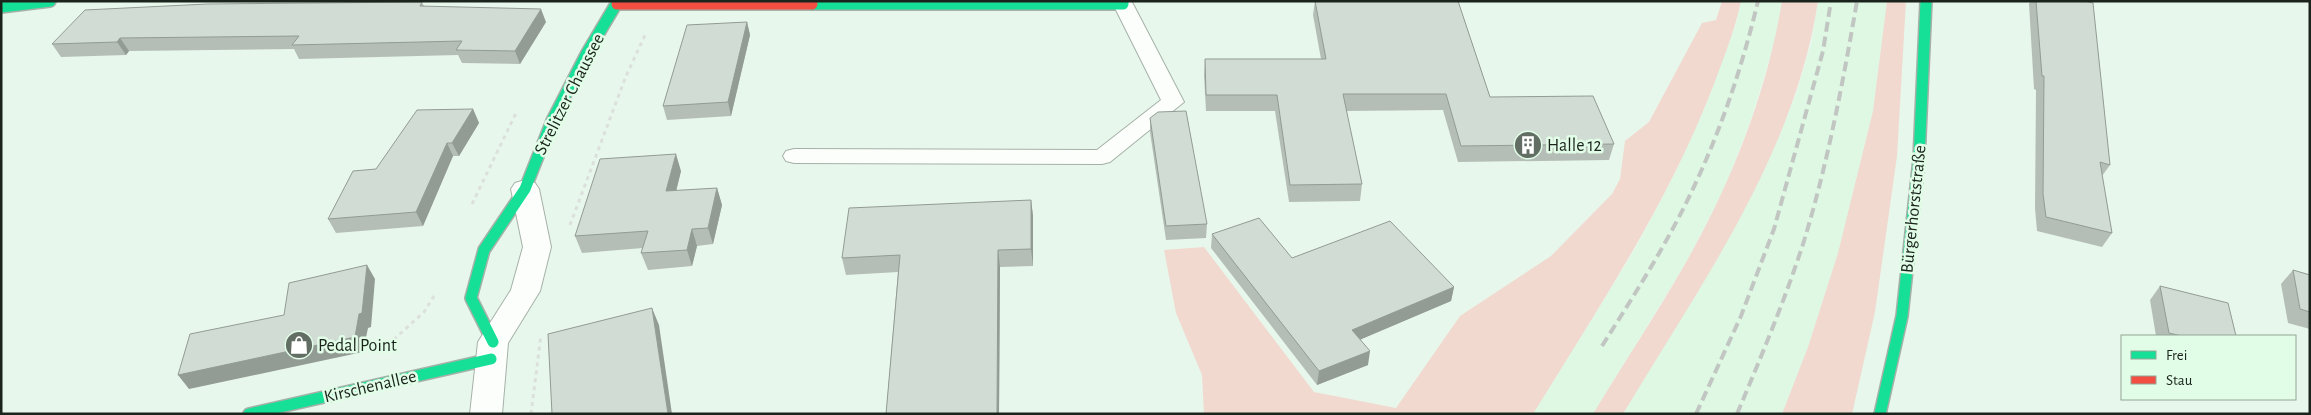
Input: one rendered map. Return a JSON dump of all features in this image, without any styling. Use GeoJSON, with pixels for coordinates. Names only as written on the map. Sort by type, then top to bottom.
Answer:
{"type":"FeatureCollection","features":[{"type":"Feature","properties":{"kind":"street"},"geometry":{"type":"LineString","coordinates":[[1,7],[50,1]]}},
{"type":"Feature","properties":{"kind":"street","name":"Bürgerhorststraße"},"geometry":{"type":"LineString","coordinates":[[1880,414],[1902,316],[1919,159],[1926,1]]}},
{"type":"Feature","properties":{"kind":"street"},"geometry":{"type":"LineString","coordinates":[[618,3],[1123,2]]}},
{"type":"Feature","properties":{"kind":"street","name":"Strelitzer Chaussee"},"geometry":{"type":"LineString","coordinates":[[492,350],[471,298],[484,250],[525,189],[552,121],[587,54],[618,3]]}},
{"type":"Feature","properties":{"kind":"street"},"geometry":{"type":"LineString","coordinates":[[486,414],[492,350],[525,292],[537,246],[525,189]]}},
{"type":"Feature","properties":{"kind":"street","name":"Kirschenallee"},"geometry":{"type":"LineString","coordinates":[[249,414],[492,350]]}},
{"type":"Feature","properties":{"kind":"lane"},"geometry":{"type":"LineString","coordinates":[[794,156],[1102,157],[1172,102],[1123,2]]}},
{"type":"Feature","properties":{"kind":"path"},"geometry":{"type":"LineString","coordinates":[[569,229],[626,76],[663,3]]}},
{"type":"Feature","properties":{"kind":"path"},"geometry":{"type":"LineString","coordinates":[[531,414],[542,330]]}},
{"type":"Feature","properties":{"kind":"shaded area"},"geometry":{"type":"Polygon","coordinates":[[[1722,1],[1741,1],[1725,54],[1696,128],[1676,170],[1631,253],[1533,414],[1204,414],[1202,375],[1176,313],[1164,250],[1204,247],[1314,392],[1396,408],[1460,316],[1551,256],[1612,194],[1620,179],[1625,141],[1649,122],[1702,23],[1716,20],[1722,1]]]}},
{"type":"Feature","properties":{"kind":"shaded area"},"geometry":{"type":"Polygon","coordinates":[[[1741,1],[1782,1],[1777,33],[1750,122],[1724,189],[1685,264],[1593,414],[1533,414],[1636,248],[1675,173],[1704,110],[1737,22],[1741,1]]]}},
{"type":"Feature","properties":{"kind":"shaded area"},"geometry":{"type":"Polygon","coordinates":[[[1782,1],[1818,1],[1806,57],[1789,112],[1767,165],[1713,267],[1623,414],[1593,414],[1702,234],[1732,170],[1757,104],[1767,70],[1782,1]]]}},
{"type":"Feature","properties":{"kind":"shaded area"},"geometry":{"type":"Polygon","coordinates":[[[1818,1],[1887,1],[1873,111],[1838,253],[1808,347],[1782,414],[1623,414],[1746,206],[1781,132],[1798,89],[1812,42],[1818,1]]]}},
{"type":"Feature","properties":{"kind":"shaded area"},"geometry":{"type":"Polygon","coordinates":[[[1887,1],[1906,1],[1897,156],[1875,312],[1852,414],[1782,414],[1808,347],[1838,253],[1873,111],[1887,1]]]}},
{"type":"Feature","properties":{"kind":"building"},"geometry":{"type":"Polygon","coordinates":[[[1315,1],[1458,1],[1490,97],[1593,96],[1614,144],[1461,146],[1446,94],[1343,94],[1362,184],[1290,185],[1277,95],[1206,95],[1205,59],[1326,59],[1315,1]]]}},
{"type":"Feature","properties":{"kind":"building"},"geometry":{"type":"Polygon","coordinates":[[[2036,1],[2085,1],[2093,3],[2110,165],[2100,162],[2112,233],[2046,217],[2043,194],[2044,76],[2042,76],[2036,1]]]}},
{"type":"Feature","properties":{"kind":"building"},"geometry":{"type":"Polygon","coordinates":[[[422,2],[420,6],[541,9],[515,51],[456,50],[462,41],[292,45],[299,36],[120,38],[117,42],[52,44],[85,10],[207,4],[422,2]]]}},
{"type":"Feature","properties":{"kind":"building"},"geometry":{"type":"Polygon","coordinates":[[[747,22],[728,102],[663,106],[687,25],[747,22]]]}},
{"type":"Feature","properties":{"kind":"building"},"geometry":{"type":"Polygon","coordinates":[[[473,109],[452,143],[447,143],[416,212],[328,219],[353,171],[376,169],[417,110],[473,109]]]}},
{"type":"Feature","properties":{"kind":"building"},"geometry":{"type":"Polygon","coordinates":[[[1186,111],[1207,224],[1166,226],[1150,118],[1158,112],[1186,111]]]}},
{"type":"Feature","properties":{"kind":"building"},"geometry":{"type":"Polygon","coordinates":[[[676,154],[666,191],[717,188],[708,228],[692,229],[687,250],[641,253],[648,231],[575,236],[600,159],[676,154]]]}},
{"type":"Feature","properties":{"kind":"building"},"geometry":{"type":"Polygon","coordinates":[[[1031,200],[1031,249],[998,250],[997,414],[886,414],[900,255],[842,258],[849,208],[1031,200]]]}},
{"type":"Feature","properties":{"kind":"building"},"geometry":{"type":"Polygon","coordinates":[[[1259,218],[1292,258],[1390,221],[1454,287],[1352,330],[1370,351],[1319,371],[1212,234],[1259,218]]]}},
{"type":"Feature","properties":{"kind":"building"},"geometry":{"type":"Polygon","coordinates":[[[367,265],[362,313],[359,314],[355,337],[178,375],[190,334],[284,315],[289,283],[367,265]]]}},
{"type":"Feature","properties":{"kind":"building"},"geometry":{"type":"Polygon","coordinates":[[[2293,270],[2310,275],[2310,312],[2300,309],[2293,270]]]}},
{"type":"Feature","properties":{"kind":"building"},"geometry":{"type":"Polygon","coordinates":[[[2160,286],[2228,303],[2236,335],[2178,335],[2169,333],[2160,286]]]}},
{"type":"Feature","properties":{"kind":"building"},"geometry":{"type":"Polygon","coordinates":[[[652,308],[668,414],[552,414],[548,334],[652,308]]]}},
{"type":"Feature","properties":{"kind":"railway"},"geometry":{"type":"LineString","coordinates":[[1602,346],[1659,253],[1701,172],[1729,100],[1745,51],[1758,1]]}},
{"type":"Feature","properties":{"kind":"railway"},"geometry":{"type":"LineString","coordinates":[[1696,414],[1741,316],[1774,229],[1823,51],[1831,1]]}},
{"type":"Feature","properties":{"kind":"railway"},"geometry":{"type":"LineString","coordinates":[[1737,414],[1781,307],[1804,241],[1834,122],[1857,1]]}},
{"type":"Feature","properties":{"kind":"traffic: fast"},"geometry":{"type":"LineString","coordinates":[[1,7],[50,1]]}},
{"type":"Feature","properties":{"kind":"traffic: fast"},"geometry":{"type":"LineString","coordinates":[[493,342],[471,298],[484,250],[525,189],[552,121],[587,53],[618,1]]}},
{"type":"Feature","properties":{"kind":"traffic: fast"},"geometry":{"type":"LineString","coordinates":[[812,4],[1123,4],[1123,1]]}},
{"type":"Feature","properties":{"kind":"traffic: fast"},"geometry":{"type":"LineString","coordinates":[[1880,414],[1902,316],[1919,159],[1926,1]]}},
{"type":"Feature","properties":{"kind":"traffic: fast"},"geometry":{"type":"LineString","coordinates":[[249,414],[491,359]]}},
{"type":"Feature","properties":{"kind":"traffic: jam"},"geometry":{"type":"LineString","coordinates":[[617,4],[812,4]]}},
{"type":"Feature","properties":{"kind":"place","name":"Halle 12"},"geometry":{"type":"Point","coordinates":[1528,145]}},
{"type":"Feature","properties":{"kind":"place","name":"Pedal Point"},"geometry":{"type":"Point","coordinates":[299,345]}}]}
